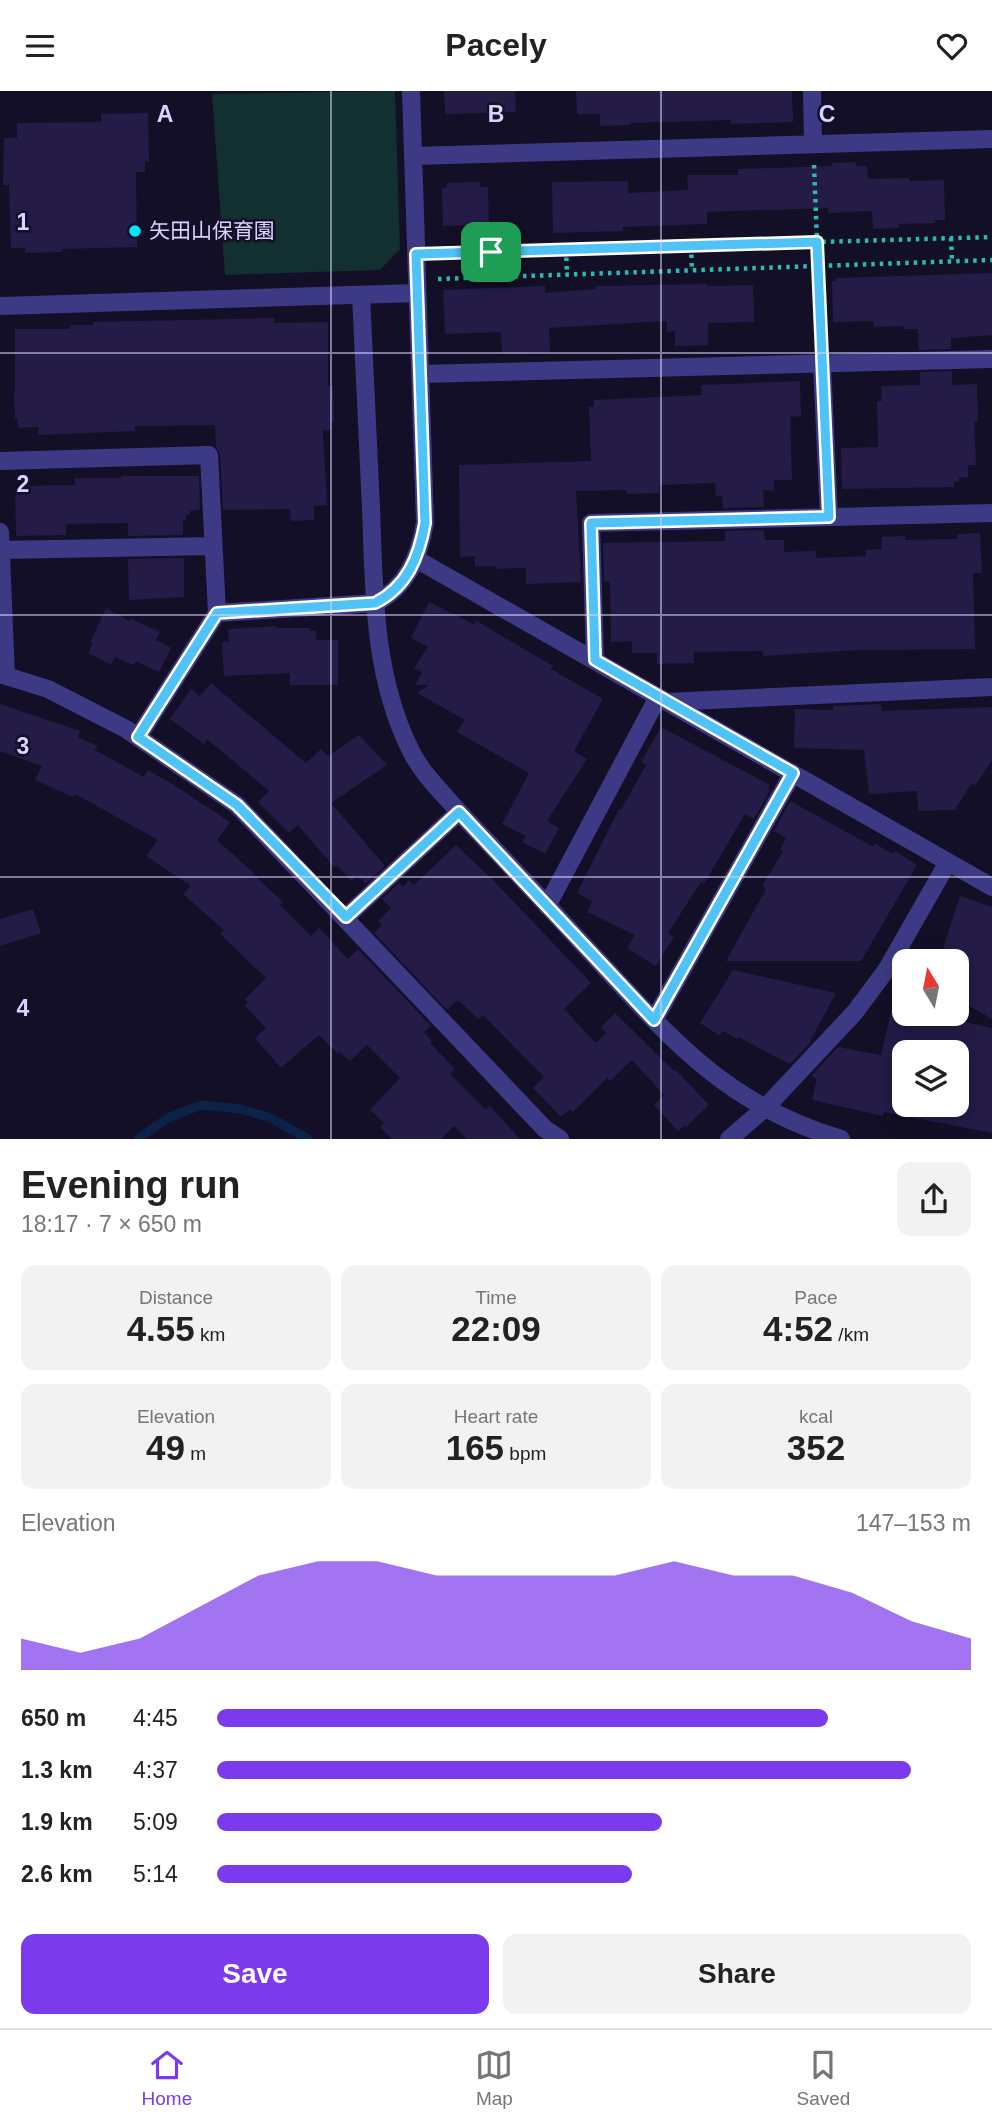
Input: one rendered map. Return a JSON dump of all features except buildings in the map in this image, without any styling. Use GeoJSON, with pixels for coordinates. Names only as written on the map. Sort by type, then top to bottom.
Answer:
{"type":"FeatureCollection","features":[{"type":"Feature","properties":{"kind":"street"},"geometry":{"type":"LineString","coordinates":[[217,613],[375,603],[390,595],[407,575],[421,550],[425,523],[411,91]]}},
{"type":"Feature","properties":{"kind":"street"},"geometry":{"type":"LineString","coordinates":[[812,91],[813,144]]}},
{"type":"Feature","properties":{"kind":"street"},"geometry":{"type":"LineString","coordinates":[[413,156],[992,139]]}},
{"type":"Feature","properties":{"kind":"street"},"geometry":{"type":"LineString","coordinates":[[0,306],[361,295],[416,286]]}},
{"type":"Feature","properties":{"kind":"street"},"geometry":{"type":"LineString","coordinates":[[361,295],[375,603],[385,677],[410,750],[428,777],[459,812],[654,1020],[702,1066],[765,1108],[811,1130],[841,1139]]}},
{"type":"Feature","properties":{"kind":"street"},"geometry":{"type":"LineString","coordinates":[[420,374],[992,359]]}},
{"type":"Feature","properties":{"kind":"street"},"geometry":{"type":"LineString","coordinates":[[822,364],[829,517]]}},
{"type":"Feature","properties":{"kind":"street"},"geometry":{"type":"LineString","coordinates":[[0,461],[209,455],[217,613],[138,737]]}},
{"type":"Feature","properties":{"kind":"street"},"geometry":{"type":"LineString","coordinates":[[595,660],[591,523],[992,513]]}},
{"type":"Feature","properties":{"kind":"street"},"geometry":{"type":"LineString","coordinates":[[0,532],[3,675],[48,689],[91,710],[138,737],[237,805],[545,1129],[560,1139]]}},
{"type":"Feature","properties":{"kind":"street"},"geometry":{"type":"LineString","coordinates":[[1,550],[213,546]]}},
{"type":"Feature","properties":{"kind":"street"},"geometry":{"type":"LineString","coordinates":[[416,559],[992,887]]}},
{"type":"Feature","properties":{"kind":"street"},"geometry":{"type":"LineString","coordinates":[[662,699],[992,687]]}},
{"type":"Feature","properties":{"kind":"street"},"geometry":{"type":"LineString","coordinates":[[547,905],[662,699]]}},
{"type":"Feature","properties":{"kind":"street"},"geometry":{"type":"LineString","coordinates":[[654,1020],[793,773]]}},
{"type":"Feature","properties":{"kind":"street"},"geometry":{"type":"LineString","coordinates":[[346,917],[459,812]]}},
{"type":"Feature","properties":{"kind":"street"},"geometry":{"type":"LineString","coordinates":[[729,1139],[765,1108],[855,1011],[887,969],[948,862]]}},
{"type":"Feature","properties":{"kind":"path"},"geometry":{"type":"LineString","coordinates":[[813,144],[822,364]]}},
{"type":"Feature","properties":{"kind":"path"},"geometry":{"type":"LineString","coordinates":[[416,254],[992,237]]}},
{"type":"Feature","properties":{"kind":"path"},"geometry":{"type":"LineString","coordinates":[[951,238],[952,261]]}},
{"type":"Feature","properties":{"kind":"path"},"geometry":{"type":"LineString","coordinates":[[691,246],[692,270]]}},
{"type":"Feature","properties":{"kind":"path"},"geometry":{"type":"LineString","coordinates":[[566,249],[567,275]]}},
{"type":"Feature","properties":{"kind":"path"},"geometry":{"type":"LineString","coordinates":[[416,286],[567,275],[992,260]]}},
{"type":"Feature","properties":{"kind":"green space"},"geometry":{"type":"Polygon","coordinates":[[[395,91],[400,249],[380,270],[225,275],[212,94],[395,91]]]}},
{"type":"Feature","properties":{"kind":"waterway"},"geometry":{"type":"LineString","coordinates":[[138,1139],[168,1118],[201,1105],[240,1109],[269,1117],[308,1139]]}},
{"type":"Feature","properties":{"kind":"place","name":"矢田山保育園"},"geometry":{"type":"Point","coordinates":[135,231]}},
{"type":"Feature","properties":{"kind":"route"},"geometry":{"type":"LineString","coordinates":[[817,242],[829,517],[591,523],[595,660],[793,773],[654,1020],[459,812],[346,917],[237,805],[138,737],[217,613],[375,603],[390,595],[407,575],[421,550],[425,523],[416,254],[491,252],[817,242]]}}]}
